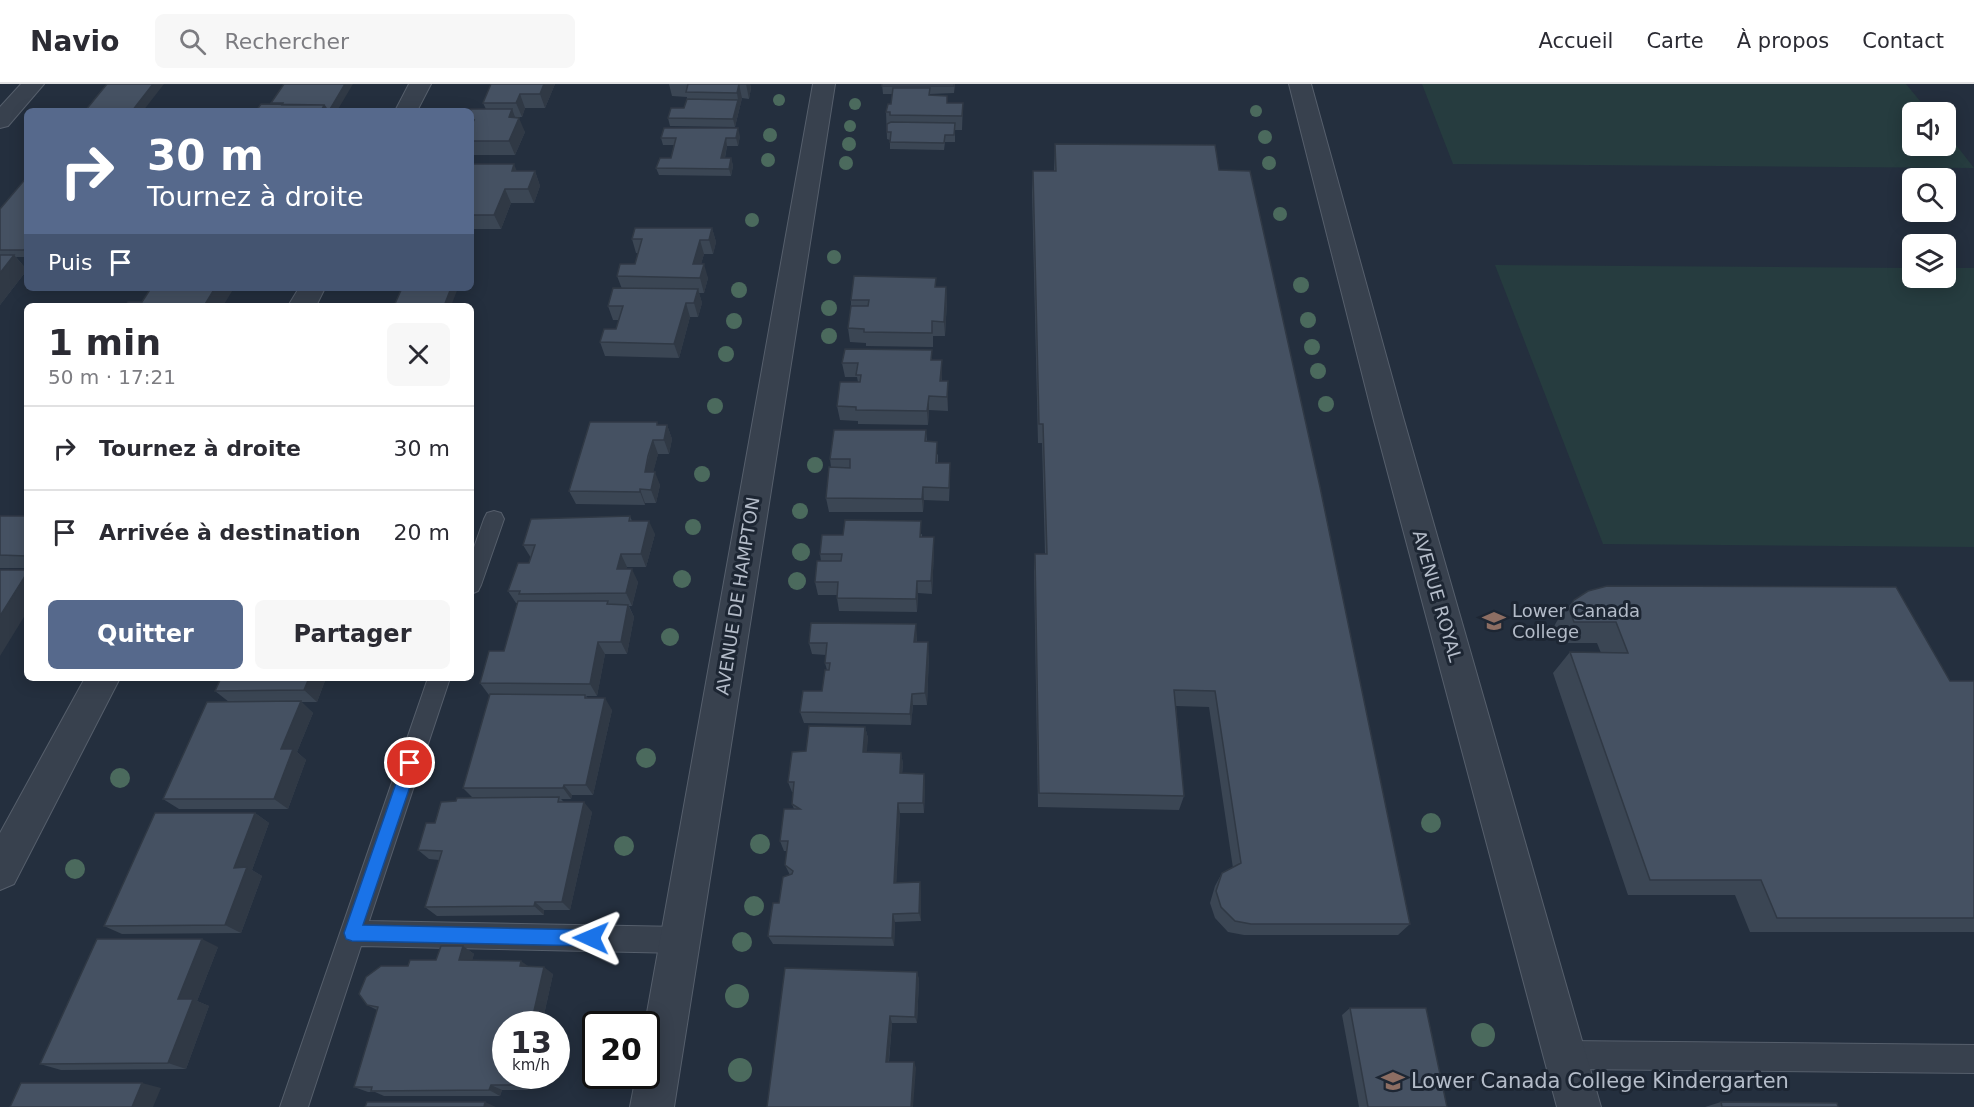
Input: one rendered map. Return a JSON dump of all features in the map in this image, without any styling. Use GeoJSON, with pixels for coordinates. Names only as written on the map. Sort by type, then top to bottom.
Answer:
{"type":"FeatureCollection","features":[{"type":"Feature","properties":{"kind":"street"},"geometry":{"type":"LineString","coordinates":[[0,121],[33,84]]}},
{"type":"Feature","properties":{"kind":"street"},"geometry":{"type":"LineString","coordinates":[[408,108],[420,84]]}},
{"type":"Feature","properties":{"kind":"street","name":"AVENUE DE HAMPTON"},"geometry":{"type":"LineString","coordinates":[[652,1107],[824,84]]}},
{"type":"Feature","properties":{"kind":"street","name":"AVENUE ROYAL"},"geometry":{"type":"LineString","coordinates":[[1300,84],[1388,417],[1580,1107]]}},
{"type":"Feature","properties":{"kind":"street"},"geometry":{"type":"LineString","coordinates":[[0,871],[101,681]]}},
{"type":"Feature","properties":{"kind":"lane"},"geometry":{"type":"LineString","coordinates":[[474,576],[494,519]]}},
{"type":"Feature","properties":{"kind":"lane"},"geometry":{"type":"LineString","coordinates":[[294,1107],[438,681]]}},
{"type":"Feature","properties":{"kind":"lane"},"geometry":{"type":"LineString","coordinates":[[352,933],[681,940]]}},
{"type":"Feature","properties":{"kind":"lane"},"geometry":{"type":"LineString","coordinates":[[1566,1055],[1974,1059]]}},
{"type":"Feature","properties":{"kind":"green space"},"geometry":{"type":"Polygon","coordinates":[[[1422,84],[1906,84],[1921,102],[1902,102],[1902,156],[1956,156],[1956,145],[1974,168],[1453,164],[1422,84]]]}},
{"type":"Feature","properties":{"kind":"green space"},"geometry":{"type":"Polygon","coordinates":[[[1495,265],[1902,268],[1902,288],[1956,288],[1956,268],[1974,268],[1974,547],[1603,544],[1495,265]]]}},
{"type":"Feature","properties":{"kind":"building"},"geometry":{"type":"Polygon","coordinates":[[[107,84],[153,84],[134,108],[87,108],[107,84]]]}},
{"type":"Feature","properties":{"kind":"building"},"geometry":{"type":"Polygon","coordinates":[[[284,84],[345,84],[331,108],[326,108],[324,105],[271,103],[284,84]]]}},
{"type":"Feature","properties":{"kind":"building"},"geometry":{"type":"Polygon","coordinates":[[[491,84],[544,84],[540,94],[520,94],[516,103],[483,103],[491,84]]]}},
{"type":"Feature","properties":{"kind":"building"},"geometry":{"type":"Polygon","coordinates":[[[688,84],[739,84],[737,93],[686,92],[688,84]]]}},
{"type":"Feature","properties":{"kind":"building"},"geometry":{"type":"Polygon","coordinates":[[[882,84],[954,84],[954,86],[882,86],[882,84]]]}},
{"type":"Feature","properties":{"kind":"building"},"geometry":{"type":"Polygon","coordinates":[[[893,88],[930,88],[929,95],[947,96],[947,103],[963,103],[962,116],[890,115],[890,112],[886,112],[888,104],[891,104],[893,88]]]}},
{"type":"Feature","properties":{"kind":"building"},"geometry":{"type":"Polygon","coordinates":[[[687,99],[738,100],[733,119],[668,118],[671,108],[684,108],[687,99]]]}},
{"type":"Feature","properties":{"kind":"building"},"geometry":{"type":"Polygon","coordinates":[[[261,104],[324,105],[322,108],[258,108],[261,104]]]}},
{"type":"Feature","properties":{"kind":"building"},"geometry":{"type":"Polygon","coordinates":[[[474,109],[512,109],[509,117],[519,118],[509,141],[474,141],[474,109]]]}},
{"type":"Feature","properties":{"kind":"building"},"geometry":{"type":"Polygon","coordinates":[[[891,122],[955,123],[954,135],[945,135],[944,143],[890,142],[891,132],[887,132],[887,124],[891,122]]]}},
{"type":"Feature","properties":{"kind":"building"},"geometry":{"type":"Polygon","coordinates":[[[664,128],[738,128],[736,138],[726,138],[721,158],[731,158],[729,169],[656,168],[660,158],[671,158],[676,138],[661,138],[664,128]]]}},
{"type":"Feature","properties":{"kind":"building"},"geometry":{"type":"Polygon","coordinates":[[[1055,144],[1215,145],[1219,170],[1250,171],[1320,487],[1410,924],[1251,924],[1235,921],[1221,907],[1216,891],[1222,873],[1241,863],[1215,691],[1174,690],[1184,796],[1039,793],[1035,554],[1047,554],[1043,424],[1039,424],[1033,171],[1056,171],[1055,144]]]}},
{"type":"Feature","properties":{"kind":"building"},"geometry":{"type":"Polygon","coordinates":[[[474,164],[514,164],[512,171],[535,171],[528,189],[505,189],[494,215],[474,215],[474,164]]]}},
{"type":"Feature","properties":{"kind":"building"},"geometry":{"type":"Polygon","coordinates":[[[24,181],[24,250],[0,250],[0,209],[24,181]]]}},
{"type":"Feature","properties":{"kind":"building"},"geometry":{"type":"Polygon","coordinates":[[[635,228],[712,228],[709,240],[700,240],[693,264],[704,264],[700,278],[617,276],[620,264],[635,264],[642,239],[632,239],[635,228]]]}},
{"type":"Feature","properties":{"kind":"building"},"geometry":{"type":"Polygon","coordinates":[[[0,255],[14,255],[0,273],[0,255]]]}},
{"type":"Feature","properties":{"kind":"building"},"geometry":{"type":"Polygon","coordinates":[[[854,276],[936,278],[935,287],[946,287],[944,322],[932,321],[932,333],[864,332],[864,329],[848,328],[851,306],[868,306],[869,300],[851,300],[854,276]]]}},
{"type":"Feature","properties":{"kind":"building"},"geometry":{"type":"Polygon","coordinates":[[[613,288],[698,289],[694,303],[686,303],[674,344],[600,342],[604,329],[616,329],[623,306],[608,306],[613,288]]]}},
{"type":"Feature","properties":{"kind":"building"},"geometry":{"type":"Polygon","coordinates":[[[149,291],[213,291],[206,303],[127,303],[142,302],[149,291]]]}},
{"type":"Feature","properties":{"kind":"building"},"geometry":{"type":"Polygon","coordinates":[[[401,291],[450,291],[445,303],[395,303],[401,291]]]}},
{"type":"Feature","properties":{"kind":"building"},"geometry":{"type":"Polygon","coordinates":[[[845,349],[932,350],[931,360],[942,360],[940,381],[948,381],[947,397],[929,396],[927,411],[856,410],[856,407],[837,406],[840,382],[860,382],[861,375],[856,375],[858,363],[842,363],[845,349]]]}},
{"type":"Feature","properties":{"kind":"building"},"geometry":{"type":"Polygon","coordinates":[[[590,422],[657,422],[657,425],[667,425],[664,440],[653,440],[648,456],[645,472],[655,472],[651,490],[640,489],[640,492],[569,491],[590,422]]]}},
{"type":"Feature","properties":{"kind":"building"},"geometry":{"type":"Polygon","coordinates":[[[834,430],[926,430],[925,441],[937,442],[936,463],[950,463],[949,488],[923,487],[922,499],[826,498],[829,467],[850,468],[850,459],[830,459],[834,430]]]}},
{"type":"Feature","properties":{"kind":"building"},"geometry":{"type":"Polygon","coordinates":[[[0,516],[24,516],[24,556],[0,555],[0,516]]]}},
{"type":"Feature","properties":{"kind":"building"},"geometry":{"type":"Polygon","coordinates":[[[630,516],[629,521],[649,521],[641,554],[621,554],[617,569],[632,569],[626,593],[519,594],[520,591],[508,591],[518,563],[529,563],[535,545],[523,545],[531,519],[630,516]]]}},
{"type":"Feature","properties":{"kind":"building"},"geometry":{"type":"Polygon","coordinates":[[[845,520],[921,521],[920,537],[934,537],[931,581],[917,581],[916,599],[837,598],[838,582],[815,582],[817,561],[841,561],[842,554],[820,554],[822,535],[843,535],[845,520]]]}},
{"type":"Feature","properties":{"kind":"building"},"geometry":{"type":"Polygon","coordinates":[[[0,570],[24,570],[24,578],[0,616],[0,570]]]}},
{"type":"Feature","properties":{"kind":"building"},"geometry":{"type":"Polygon","coordinates":[[[1607,586],[1896,587],[1950,681],[1974,681],[1974,918],[1777,918],[1761,880],[1650,880],[1570,652],[1628,653],[1616,622],[1574,622],[1569,609],[1574,600],[1588,591],[1607,586]]]}},
{"type":"Feature","properties":{"kind":"building"},"geometry":{"type":"Polygon","coordinates":[[[518,601],[608,601],[607,604],[628,605],[621,642],[598,642],[590,684],[480,683],[489,651],[504,651],[518,601]]]}},
{"type":"Feature","properties":{"kind":"building"},"geometry":{"type":"Polygon","coordinates":[[[811,623],[916,624],[914,642],[928,642],[925,693],[912,694],[910,714],[800,712],[803,691],[822,691],[825,670],[829,670],[830,663],[825,663],[827,643],[809,643],[811,623]]]}},
{"type":"Feature","properties":{"kind":"building"},"geometry":{"type":"Polygon","coordinates":[[[220,681],[308,681],[304,690],[215,691],[220,681]]]}},
{"type":"Feature","properties":{"kind":"building"},"geometry":{"type":"Polygon","coordinates":[[[490,694],[585,695],[585,698],[605,698],[586,785],[564,785],[563,788],[463,788],[490,694]]]}},
{"type":"Feature","properties":{"kind":"building"},"geometry":{"type":"Polygon","coordinates":[[[301,701],[281,749],[293,749],[274,799],[163,799],[207,702],[301,701]]]}},
{"type":"Feature","properties":{"kind":"building"},"geometry":{"type":"Polygon","coordinates":[[[809,726],[865,727],[863,752],[901,753],[900,773],[924,774],[923,803],[898,803],[894,883],[920,882],[919,913],[893,914],[892,938],[768,936],[773,903],[779,903],[783,877],[792,874],[793,871],[785,865],[788,841],[780,841],[784,809],[800,809],[792,804],[794,782],[788,782],[792,752],[806,751],[809,726]]]}},
{"type":"Feature","properties":{"kind":"building"},"geometry":{"type":"Polygon","coordinates":[[[559,797],[558,802],[584,802],[562,902],[535,902],[534,906],[425,907],[442,851],[418,850],[426,823],[435,823],[441,802],[456,801],[457,798],[559,797]]]}},
{"type":"Feature","properties":{"kind":"building"},"geometry":{"type":"Polygon","coordinates":[[[155,813],[255,813],[234,868],[247,867],[225,925],[104,926],[155,813]]]}},
{"type":"Feature","properties":{"kind":"building"},"geometry":{"type":"Polygon","coordinates":[[[97,939],[202,939],[178,999],[193,999],[168,1063],[40,1064],[97,939]]]}},
{"type":"Feature","properties":{"kind":"building"},"geometry":{"type":"Polygon","coordinates":[[[441,946],[463,946],[459,960],[521,961],[520,966],[544,967],[534,1011],[492,1011],[492,1085],[489,1090],[371,1091],[372,1087],[354,1087],[378,1007],[367,1005],[359,994],[366,977],[381,966],[408,966],[410,960],[436,960],[441,946]]]}},
{"type":"Feature","properties":{"kind":"building"},"geometry":{"type":"Polygon","coordinates":[[[785,968],[917,972],[915,1017],[890,1016],[886,1062],[914,1062],[911,1107],[767,1107],[785,968]]]}},
{"type":"Feature","properties":{"kind":"building"},"geometry":{"type":"Polygon","coordinates":[[[1350,1008],[1426,1008],[1447,1107],[1368,1107],[1350,1008]]]}},
{"type":"Feature","properties":{"kind":"building"},"geometry":{"type":"Polygon","coordinates":[[[21,1083],[142,1083],[132,1107],[10,1107],[21,1083]]]}},
{"type":"Feature","properties":{"kind":"building"},"geometry":{"type":"Polygon","coordinates":[[[367,1102],[485,1102],[484,1107],[365,1107],[367,1102]]]}},
{"type":"Feature","properties":{"kind":"building"},"geometry":{"type":"Polygon","coordinates":[[[1721,1102],[1837,1103],[1838,1107],[1722,1107],[1721,1102]]]}},
{"type":"Feature","properties":{"kind":"place","name":"Lower Canada College"},"geometry":{"type":"Point","coordinates":[1494,621]}},
{"type":"Feature","properties":{"kind":"place","name":"Lower Canada College Kindergarten"},"geometry":{"type":"Point","coordinates":[1393,1081]}},
{"type":"Feature","properties":{"kind":"route"},"geometry":{"type":"LineString","coordinates":[[410,763],[352,933],[591,938]]}}]}
